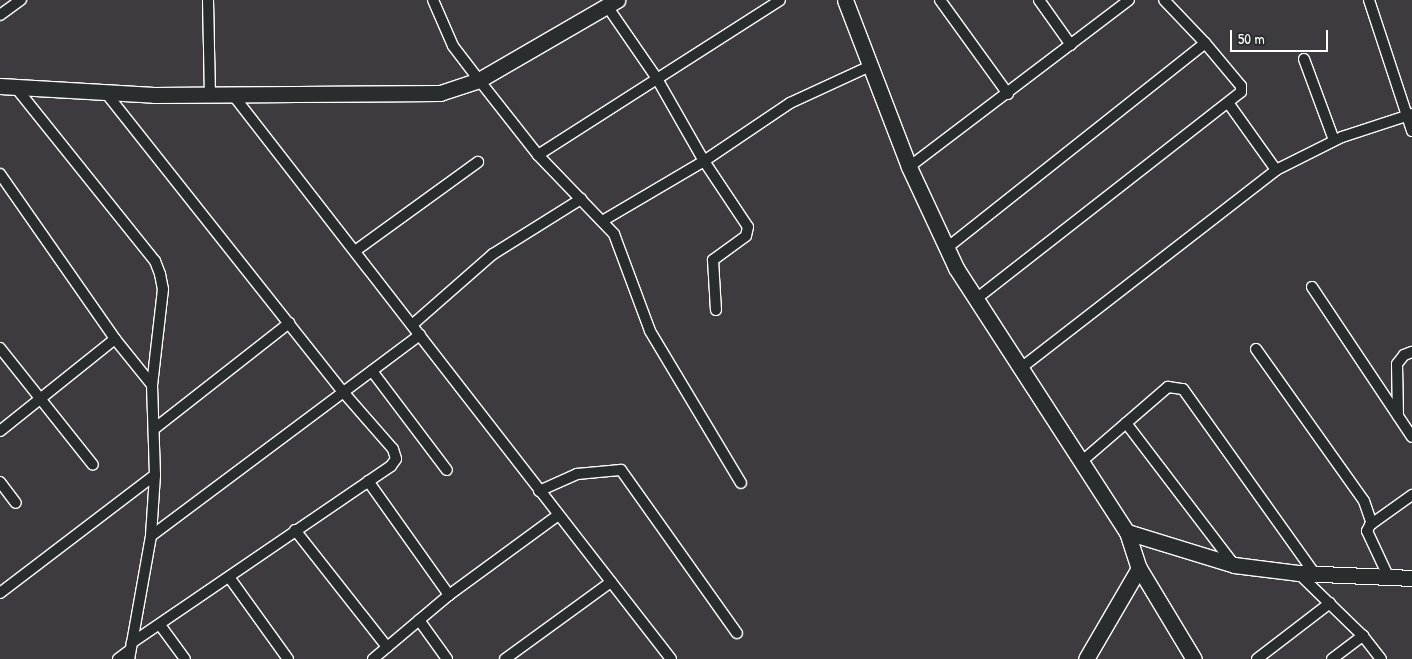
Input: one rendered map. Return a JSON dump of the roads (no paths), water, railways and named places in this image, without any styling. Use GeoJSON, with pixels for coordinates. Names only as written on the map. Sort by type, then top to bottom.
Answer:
{"type":"FeatureCollection","features":[{"type":"Feature","properties":{"kind":"street"},"geometry":{"type":"LineString","coordinates":[[0,15],[21,0]]}},
{"type":"Feature","properties":{"kind":"street"},"geometry":{"type":"LineString","coordinates":[[208,0],[210,95]]}},
{"type":"Feature","properties":{"kind":"street"},"geometry":{"type":"LineString","coordinates":[[433,0],[453,46],[479,80],[538,155],[604,220],[614,234],[650,331],[741,482]]}},
{"type":"Feature","properties":{"kind":"street"},"geometry":{"type":"LineString","coordinates":[[538,155],[656,77],[780,0]]}},
{"type":"Feature","properties":{"kind":"street"},"geometry":{"type":"LineString","coordinates":[[844,0],[868,67],[910,167],[948,247],[976,298],[1127,532],[1139,568],[1194,659]]}},
{"type":"Feature","properties":{"kind":"street"},"geometry":{"type":"LineString","coordinates":[[940,0],[1008,94]]}},
{"type":"Feature","properties":{"kind":"street"},"geometry":{"type":"LineString","coordinates":[[1039,0],[1071,45]]}},
{"type":"Feature","properties":{"kind":"street"},"geometry":{"type":"LineString","coordinates":[[910,167],[1129,0]]}},
{"type":"Feature","properties":{"kind":"street"},"geometry":{"type":"LineString","coordinates":[[976,298],[1229,104],[1241,92],[1241,86],[1205,43],[1164,0]]}},
{"type":"Feature","properties":{"kind":"street"},"geometry":{"type":"LineString","coordinates":[[1369,0],[1409,115],[1412,131]]}},
{"type":"Feature","properties":{"kind":"street"},"geometry":{"type":"LineString","coordinates":[[0,86],[17,89],[106,94],[440,93],[479,80],[612,3],[704,161],[749,232],[713,260],[716,310]]}},
{"type":"Feature","properties":{"kind":"street"},"geometry":{"type":"LineString","coordinates":[[948,247],[1205,43]]}},
{"type":"Feature","properties":{"kind":"street"},"geometry":{"type":"LineString","coordinates":[[1304,58],[1334,140]]}},
{"type":"Feature","properties":{"kind":"street"},"geometry":{"type":"LineString","coordinates":[[604,220],[704,161],[790,103],[868,67]]}},
{"type":"Feature","properties":{"kind":"street"},"geometry":{"type":"LineString","coordinates":[[17,89],[155,261],[163,289],[152,385],[155,475],[151,536],[130,651]]}},
{"type":"Feature","properties":{"kind":"street"},"geometry":{"type":"LineString","coordinates":[[106,94],[344,393],[393,449],[396,459],[368,481],[160,625],[118,659]]}},
{"type":"Feature","properties":{"kind":"street"},"geometry":{"type":"LineString","coordinates":[[233,95],[420,334],[557,516],[670,659]]}},
{"type":"Feature","properties":{"kind":"street"},"geometry":{"type":"LineString","coordinates":[[1229,104],[1276,170]]}},
{"type":"Feature","properties":{"kind":"street"},"geometry":{"type":"LineString","coordinates":[[1021,368],[1276,170],[1334,140],[1409,115]]}},
{"type":"Feature","properties":{"kind":"street"},"geometry":{"type":"LineString","coordinates":[[355,251],[478,162]]}},
{"type":"Feature","properties":{"kind":"street"},"geometry":{"type":"LineString","coordinates":[[0,174],[115,339],[152,385]]}},
{"type":"Feature","properties":{"kind":"street"},"geometry":{"type":"LineString","coordinates":[[412,324],[493,254],[581,198]]}},
{"type":"Feature","properties":{"kind":"street"},"geometry":{"type":"LineString","coordinates":[[1312,287],[1412,437]]}},
{"type":"Feature","properties":{"kind":"street"},"geometry":{"type":"LineString","coordinates":[[154,429],[289,323]]}},
{"type":"Feature","properties":{"kind":"street"},"geometry":{"type":"LineString","coordinates":[[151,536],[344,393],[420,334]]}},
{"type":"Feature","properties":{"kind":"street"},"geometry":{"type":"LineString","coordinates":[[0,431],[115,339]]}},
{"type":"Feature","properties":{"kind":"street"},"geometry":{"type":"LineString","coordinates":[[0,348],[93,465]]}},
{"type":"Feature","properties":{"kind":"street"},"geometry":{"type":"LineString","coordinates":[[1256,350],[1364,501],[1372,524]]}},
{"type":"Feature","properties":{"kind":"street"},"geometry":{"type":"LineString","coordinates":[[1398,417],[1397,364],[1404,355],[1412,352]]}},
{"type":"Feature","properties":{"kind":"street"},"geometry":{"type":"LineString","coordinates":[[372,371],[447,470]]}},
{"type":"Feature","properties":{"kind":"street"},"geometry":{"type":"LineString","coordinates":[[1081,462],[1168,387],[1183,389],[1315,574]]}},
{"type":"Feature","properties":{"kind":"street"},"geometry":{"type":"LineString","coordinates":[[1126,423],[1234,565]]}},
{"type":"Feature","properties":{"kind":"street"},"geometry":{"type":"LineString","coordinates":[[539,491],[577,474],[621,470],[737,633]]}},
{"type":"Feature","properties":{"kind":"street"},"geometry":{"type":"LineString","coordinates":[[0,593],[155,475]]}},
{"type":"Feature","properties":{"kind":"street"},"geometry":{"type":"LineString","coordinates":[[368,481],[449,596]]}},
{"type":"Feature","properties":{"kind":"street"},"geometry":{"type":"LineString","coordinates":[[0,482],[16,503]]}},
{"type":"Feature","properties":{"kind":"street"},"geometry":{"type":"LineString","coordinates":[[1389,578],[1367,536],[1372,524],[1412,495]]}},
{"type":"Feature","properties":{"kind":"street"},"geometry":{"type":"LineString","coordinates":[[373,659],[449,596],[557,516]]}},
{"type":"Feature","properties":{"kind":"street"},"geometry":{"type":"LineString","coordinates":[[295,530],[386,647]]}},
{"type":"Feature","properties":{"kind":"street"},"geometry":{"type":"LineString","coordinates":[[1127,532],[1234,565],[1298,573],[1412,578]]}},
{"type":"Feature","properties":{"kind":"street"},"geometry":{"type":"LineString","coordinates":[[1086,659],[1139,568]]}},
{"type":"Feature","properties":{"kind":"street"},"geometry":{"type":"LineString","coordinates":[[1298,573],[1363,636],[1381,659]]}},
{"type":"Feature","properties":{"kind":"street"},"geometry":{"type":"LineString","coordinates":[[229,577],[288,659]]}},
{"type":"Feature","properties":{"kind":"street"},"geometry":{"type":"LineString","coordinates":[[505,659],[611,582]]}},
{"type":"Feature","properties":{"kind":"street"},"geometry":{"type":"LineString","coordinates":[[1258,659],[1330,603]]}},
{"type":"Feature","properties":{"kind":"street"},"geometry":{"type":"LineString","coordinates":[[419,620],[447,659]]}},
{"type":"Feature","properties":{"kind":"street"},"geometry":{"type":"LineString","coordinates":[[160,625],[185,659]]}},
{"type":"Feature","properties":{"kind":"street"},"geometry":{"type":"LineString","coordinates":[[1332,659],[1363,636]]}}]}
